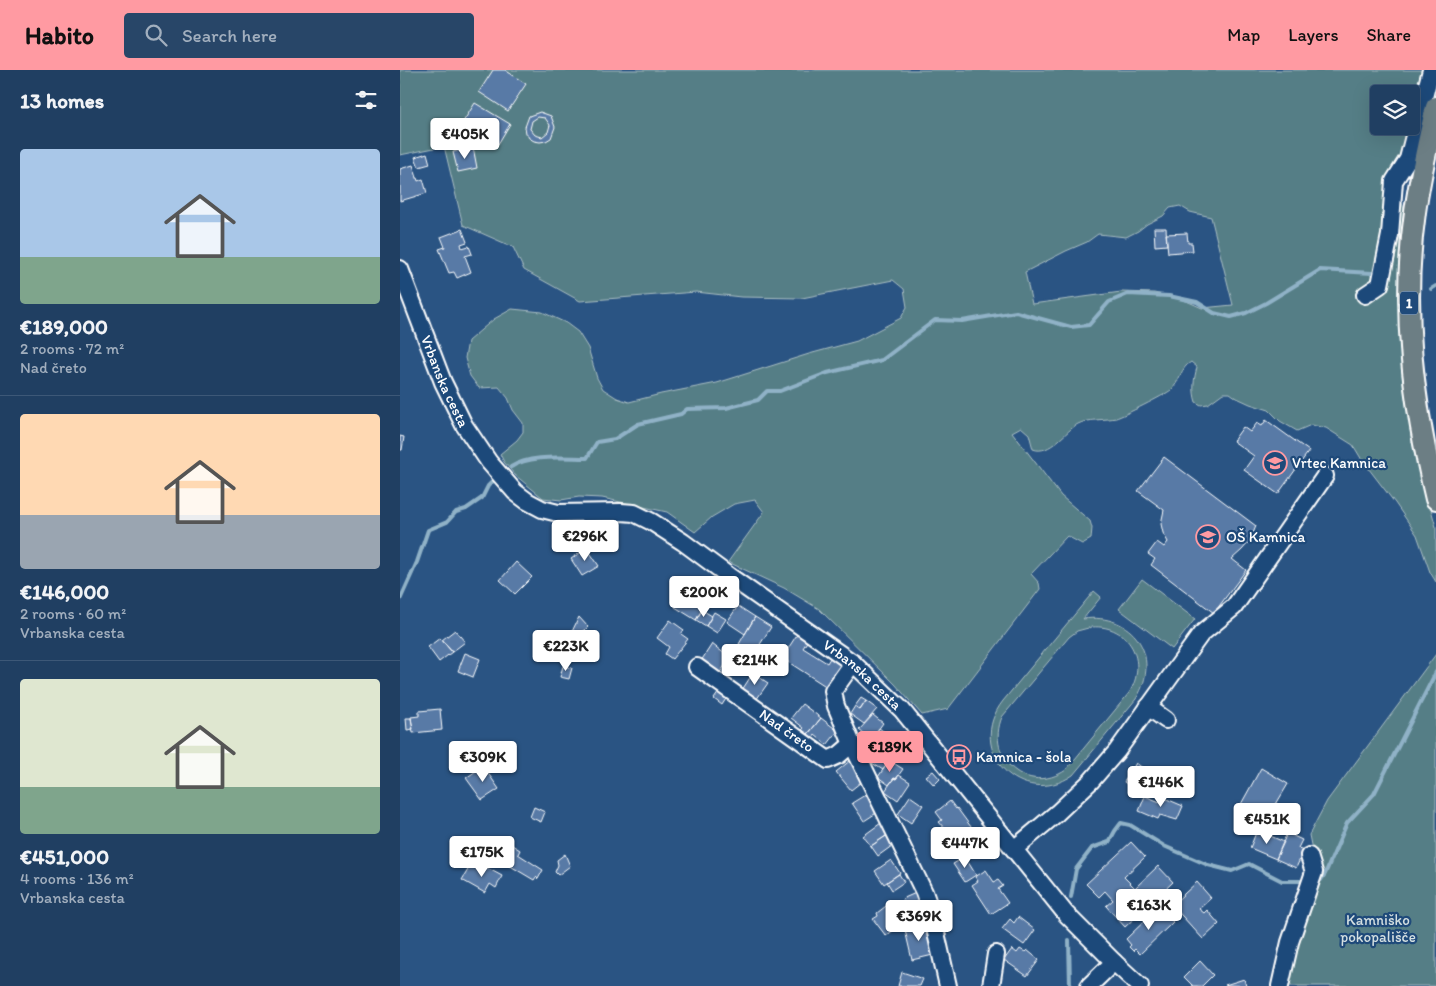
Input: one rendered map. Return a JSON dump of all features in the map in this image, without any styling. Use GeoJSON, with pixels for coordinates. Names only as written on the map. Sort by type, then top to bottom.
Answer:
{"type":"FeatureCollection","features":[{"type":"Feature","properties":{"kind":"main road","name":"1"},"geometry":{"type":"LineString","coordinates":[[1436,107],[1417,198],[1410,264],[1409,303],[1411,360],[1417,409],[1436,499]]}},
{"type":"Feature","properties":{"kind":"street"},"geometry":{"type":"LineString","coordinates":[[1365,294],[1380,285],[1390,235],[1394,181],[1408,160],[1431,70]]}},
{"type":"Feature","properties":{"kind":"street"},"geometry":{"type":"LineString","coordinates":[[1392,194],[1417,198]]}},
{"type":"Feature","properties":{"kind":"street","name":"Vrbanska cesta"},"geometry":{"type":"LineString","coordinates":[[400,269],[443,382],[464,425],[489,462],[509,485],[527,501],[542,509],[558,513],[634,513],[652,522],[853,662],[902,710],[1066,914],[1140,986]]}},
{"type":"Feature","properties":{"kind":"street"},"geometry":{"type":"LineString","coordinates":[[1014,849],[1057,813],[1117,751],[1201,634],[1234,607],[1325,476]]}},
{"type":"Feature","properties":{"kind":"street"},"geometry":{"type":"LineString","coordinates":[[853,662],[833,691],[836,706],[852,744],[924,892],[932,915],[948,986]]}},
{"type":"Feature","properties":{"kind":"street","name":"Nad čreto"},"geometry":{"type":"LineString","coordinates":[[697,668],[828,760],[839,755],[852,744]]}},
{"type":"Feature","properties":{"kind":"street"},"geometry":{"type":"LineString","coordinates":[[1148,707],[1166,720]]}},
{"type":"Feature","properties":{"kind":"street"},"geometry":{"type":"LineString","coordinates":[[1280,986],[1290,942],[1314,872],[1309,856]]}},
{"type":"Feature","properties":{"kind":"street"},"geometry":{"type":"LineString","coordinates":[[991,986],[996,954]]}},
{"type":"Feature","properties":{"kind":"street"},"geometry":{"type":"LineString","coordinates":[[1089,986],[1114,962]]}},
{"type":"Feature","properties":{"kind":"green space"},"geometry":{"type":"Polygon","coordinates":[[[400,70],[1427,70],[1420,103],[1420,85],[1370,85],[1370,135],[1412,135],[1395,175],[1405,214],[1399,304],[1405,394],[1412,442],[1436,527],[1436,582],[1430,572],[1417,535],[1353,445],[1326,428],[1311,425],[1297,431],[1280,421],[1269,410],[1250,404],[1230,393],[1223,393],[1208,404],[1201,405],[1196,402],[1194,393],[1197,367],[1191,362],[1184,368],[1174,387],[1167,393],[1116,418],[1082,422],[1046,449],[1033,449],[1029,434],[1021,427],[1012,432],[1061,496],[1090,521],[1092,528],[1091,539],[1082,544],[1067,536],[1031,574],[1039,583],[1040,589],[948,709],[922,715],[895,684],[819,609],[784,588],[728,562],[764,512],[755,500],[734,504],[712,517],[695,532],[667,512],[602,498],[579,497],[561,500],[543,498],[515,475],[500,454],[517,440],[523,432],[523,423],[499,387],[479,388],[470,376],[465,358],[468,341],[494,319],[512,309],[542,312],[566,323],[578,332],[588,348],[597,378],[603,389],[617,398],[629,402],[717,383],[857,341],[901,318],[907,307],[904,289],[893,280],[802,298],[741,297],[696,292],[580,301],[524,270],[513,247],[463,225],[444,146],[400,155],[400,70]],[[1180,206],[1170,208],[1163,216],[1126,237],[1098,234],[1087,242],[1025,272],[1032,304],[1121,292],[1154,293],[1182,299],[1202,308],[1233,305],[1211,217],[1190,212],[1180,206]]]}},
{"type":"Feature","properties":{"kind":"green space"},"geometry":{"type":"Polygon","coordinates":[[[1142,579],[1195,619],[1172,649],[1119,609],[1142,579]]]}},
{"type":"Feature","properties":{"kind":"green space"},"geometry":{"type":"Polygon","coordinates":[[[1094,591],[1101,597],[1083,619],[1100,619],[1116,622],[1138,640],[1144,653],[1146,667],[1143,683],[1136,699],[1073,775],[1054,784],[1035,785],[1018,780],[1004,770],[995,756],[990,739],[993,720],[1003,701],[1094,591]],[[1092,627],[1077,631],[1069,637],[1002,717],[998,732],[999,747],[1013,769],[1025,776],[1038,779],[1052,777],[1066,770],[1129,693],[1135,681],[1137,669],[1132,647],[1125,638],[1105,628],[1092,627]]]}},
{"type":"Feature","properties":{"kind":"green space","name":"Kamniško pokopališče"},"geometry":{"type":"Polygon","coordinates":[[[1436,654],[1436,986],[1286,986],[1318,880],[1309,835],[1327,801],[1436,654]]]}},
{"type":"Feature","properties":{"kind":"building"},"geometry":{"type":"Polygon","coordinates":[[[493,70],[505,70],[526,84],[508,111],[479,92],[493,70]]]}},
{"type":"Feature","properties":{"kind":"building"},"geometry":{"type":"Polygon","coordinates":[[[475,103],[510,124],[498,144],[463,122],[475,103]]]}},
{"type":"Feature","properties":{"kind":"building"},"geometry":{"type":"Polygon","coordinates":[[[540,112],[551,116],[555,127],[551,138],[540,142],[529,138],[525,127],[529,116],[540,112]],[[538,117],[532,121],[530,129],[535,135],[542,137],[548,132],[550,125],[545,118],[538,117]]]}},
{"type":"Feature","properties":{"kind":"building"},"geometry":{"type":"Polygon","coordinates":[[[473,147],[477,168],[458,172],[453,152],[473,147]]]}},
{"type":"Feature","properties":{"kind":"building"},"geometry":{"type":"Polygon","coordinates":[[[427,153],[430,164],[419,167],[415,157],[427,153]]]}},
{"type":"Feature","properties":{"kind":"building"},"geometry":{"type":"Polygon","coordinates":[[[413,165],[418,181],[423,179],[427,193],[400,201],[400,169],[413,165]]]}},
{"type":"Feature","properties":{"kind":"building"},"geometry":{"type":"Polygon","coordinates":[[[1154,228],[1166,228],[1167,245],[1155,246],[1154,228]]]}},
{"type":"Feature","properties":{"kind":"building"},"geometry":{"type":"Polygon","coordinates":[[[462,229],[467,242],[461,244],[462,248],[469,246],[472,254],[465,256],[471,272],[457,278],[454,272],[449,273],[439,249],[445,247],[441,237],[462,229]]]}},
{"type":"Feature","properties":{"kind":"building"},"geometry":{"type":"Polygon","coordinates":[[[1187,233],[1188,243],[1192,243],[1193,251],[1168,253],[1166,234],[1187,233]]]}},
{"type":"Feature","properties":{"kind":"building","name":"Vrtec Kamnica"},"geometry":{"type":"Polygon","coordinates":[[[1266,420],[1309,451],[1278,494],[1244,470],[1254,456],[1233,441],[1243,427],[1250,432],[1257,423],[1262,426],[1266,420]]]}},
{"type":"Feature","properties":{"kind":"building"},"geometry":{"type":"Polygon","coordinates":[[[400,436],[404,437],[402,450],[400,450],[400,436]]]}},
{"type":"Feature","properties":{"kind":"building","name":"OŠ Kamnica"},"geometry":{"type":"Polygon","coordinates":[[[1164,457],[1256,526],[1250,541],[1232,559],[1246,570],[1214,613],[1151,565],[1155,559],[1148,554],[1157,542],[1164,547],[1168,542],[1161,524],[1164,510],[1138,491],[1164,457]]]}},
{"type":"Feature","properties":{"kind":"building"},"geometry":{"type":"Polygon","coordinates":[[[587,548],[599,566],[582,576],[571,559],[587,548]]]}},
{"type":"Feature","properties":{"kind":"building"},"geometry":{"type":"Polygon","coordinates":[[[516,562],[532,577],[515,594],[500,580],[516,562]]]}},
{"type":"Feature","properties":{"kind":"building"},"geometry":{"type":"Polygon","coordinates":[[[693,579],[713,591],[704,606],[684,594],[693,579]]]}},
{"type":"Feature","properties":{"kind":"building"},"geometry":{"type":"Polygon","coordinates":[[[684,594],[704,606],[696,620],[675,607],[684,594]]]}},
{"type":"Feature","properties":{"kind":"building"},"geometry":{"type":"Polygon","coordinates":[[[738,606],[755,617],[745,634],[727,622],[738,606]]]}},
{"type":"Feature","properties":{"kind":"building"},"geometry":{"type":"Polygon","coordinates":[[[702,610],[712,616],[706,626],[696,620],[702,610]]]}},
{"type":"Feature","properties":{"kind":"building"},"geometry":{"type":"Polygon","coordinates":[[[714,612],[726,619],[717,633],[706,626],[714,612]]]}},
{"type":"Feature","properties":{"kind":"building"},"geometry":{"type":"Polygon","coordinates":[[[579,617],[588,627],[571,643],[568,640],[579,617]]]}},
{"type":"Feature","properties":{"kind":"building"},"geometry":{"type":"Polygon","coordinates":[[[755,617],[771,627],[754,654],[739,644],[755,617]]]}},
{"type":"Feature","properties":{"kind":"building"},"geometry":{"type":"Polygon","coordinates":[[[670,620],[684,630],[681,634],[688,639],[672,659],[665,654],[669,647],[657,638],[670,620]]]}},
{"type":"Feature","properties":{"kind":"building"},"geometry":{"type":"Polygon","coordinates":[[[455,630],[465,642],[452,652],[442,640],[455,630]]]}},
{"type":"Feature","properties":{"kind":"building"},"geometry":{"type":"Polygon","coordinates":[[[585,630],[599,646],[586,659],[571,643],[585,630]]]}},
{"type":"Feature","properties":{"kind":"building"},"geometry":{"type":"Polygon","coordinates":[[[798,633],[808,640],[803,648],[827,663],[832,655],[843,662],[827,687],[782,658],[798,633]]]}},
{"type":"Feature","properties":{"kind":"building"},"geometry":{"type":"Polygon","coordinates":[[[440,638],[452,652],[439,662],[428,647],[440,638]]]}},
{"type":"Feature","properties":{"kind":"building"},"geometry":{"type":"Polygon","coordinates":[[[712,644],[730,658],[717,677],[701,661],[712,644]]]}},
{"type":"Feature","properties":{"kind":"building"},"geometry":{"type":"Polygon","coordinates":[[[465,653],[480,659],[473,677],[458,671],[465,653]]]}},
{"type":"Feature","properties":{"kind":"building"},"geometry":{"type":"Polygon","coordinates":[[[563,666],[572,668],[569,679],[560,677],[563,666]]]}},
{"type":"Feature","properties":{"kind":"building"},"geometry":{"type":"Polygon","coordinates":[[[753,673],[768,683],[756,700],[742,690],[753,673]]]}},
{"type":"Feature","properties":{"kind":"building"},"geometry":{"type":"Polygon","coordinates":[[[721,689],[729,694],[722,705],[714,699],[721,689]]]}},
{"type":"Feature","properties":{"kind":"building"},"geometry":{"type":"Polygon","coordinates":[[[861,698],[866,701],[860,710],[855,706],[861,698]]]}},
{"type":"Feature","properties":{"kind":"building"},"geometry":{"type":"Polygon","coordinates":[[[866,701],[877,709],[864,724],[850,714],[855,706],[860,710],[866,701]]]}},
{"type":"Feature","properties":{"kind":"building"},"geometry":{"type":"Polygon","coordinates":[[[802,704],[821,718],[808,734],[802,730],[804,728],[791,718],[802,704]]]}},
{"type":"Feature","properties":{"kind":"building"},"geometry":{"type":"Polygon","coordinates":[[[440,709],[442,730],[413,733],[411,717],[419,716],[419,711],[440,709]]]}},
{"type":"Feature","properties":{"kind":"building"},"geometry":{"type":"Polygon","coordinates":[[[873,715],[883,723],[875,734],[873,733],[869,738],[859,730],[873,715]]]}},
{"type":"Feature","properties":{"kind":"building"},"geometry":{"type":"Polygon","coordinates":[[[406,718],[411,718],[413,729],[407,730],[406,718]]]}},
{"type":"Feature","properties":{"kind":"building"},"geometry":{"type":"Polygon","coordinates":[[[821,718],[838,731],[827,745],[815,735],[813,738],[808,734],[821,718]]]}},
{"type":"Feature","properties":{"kind":"building"},"geometry":{"type":"Polygon","coordinates":[[[879,728],[890,736],[877,753],[865,744],[879,728]]]}},
{"type":"Feature","properties":{"kind":"building"},"geometry":{"type":"Polygon","coordinates":[[[883,747],[896,756],[890,766],[887,764],[883,770],[872,763],[883,747]]]}},
{"type":"Feature","properties":{"kind":"building"},"geometry":{"type":"Polygon","coordinates":[[[851,760],[865,779],[851,790],[836,772],[851,760]]]}},
{"type":"Feature","properties":{"kind":"building"},"geometry":{"type":"Polygon","coordinates":[[[892,762],[903,769],[889,785],[878,777],[887,764],[890,766],[892,762]]]}},
{"type":"Feature","properties":{"kind":"building"},"geometry":{"type":"Polygon","coordinates":[[[1136,763],[1155,777],[1143,795],[1124,782],[1136,763]]]}},
{"type":"Feature","properties":{"kind":"building"},"geometry":{"type":"Polygon","coordinates":[[[483,766],[499,789],[482,800],[466,778],[483,766]]]}},
{"type":"Feature","properties":{"kind":"building"},"geometry":{"type":"Polygon","coordinates":[[[1261,768],[1288,784],[1266,821],[1240,806],[1261,768]]]}},
{"type":"Feature","properties":{"kind":"building"},"geometry":{"type":"Polygon","coordinates":[[[933,771],[940,779],[934,785],[926,776],[933,771]]]}},
{"type":"Feature","properties":{"kind":"building"},"geometry":{"type":"Polygon","coordinates":[[[899,775],[910,782],[898,800],[885,791],[894,778],[896,779],[899,775]]]}},
{"type":"Feature","properties":{"kind":"building"},"geometry":{"type":"Polygon","coordinates":[[[870,792],[881,810],[864,821],[852,803],[870,792]]]}},
{"type":"Feature","properties":{"kind":"building"},"geometry":{"type":"Polygon","coordinates":[[[910,796],[923,805],[911,823],[898,814],[910,796]]]}},
{"type":"Feature","properties":{"kind":"building"},"geometry":{"type":"Polygon","coordinates":[[[1145,796],[1160,802],[1162,797],[1183,806],[1177,820],[1160,815],[1158,819],[1139,811],[1145,796]]]}},
{"type":"Feature","properties":{"kind":"building"},"geometry":{"type":"Polygon","coordinates":[[[950,801],[974,831],[960,842],[953,833],[950,835],[939,822],[942,820],[936,812],[950,801]]]}},
{"type":"Feature","properties":{"kind":"building"},"geometry":{"type":"Polygon","coordinates":[[[534,807],[545,812],[541,822],[530,817],[534,807]]]}},
{"type":"Feature","properties":{"kind":"building"},"geometry":{"type":"Polygon","coordinates":[[[881,823],[889,834],[871,846],[863,836],[881,823]]]}},
{"type":"Feature","properties":{"kind":"building"},"geometry":{"type":"Polygon","coordinates":[[[1257,830],[1284,842],[1276,859],[1250,848],[1257,830]]]}},
{"type":"Feature","properties":{"kind":"building"},"geometry":{"type":"Polygon","coordinates":[[[1287,833],[1302,840],[1298,848],[1304,850],[1296,868],[1276,859],[1287,833]]]}},
{"type":"Feature","properties":{"kind":"building"},"geometry":{"type":"Polygon","coordinates":[[[889,834],[896,843],[878,856],[871,846],[889,834]]]}},
{"type":"Feature","properties":{"kind":"building"},"geometry":{"type":"Polygon","coordinates":[[[1131,842],[1145,857],[1124,877],[1135,888],[1158,866],[1173,882],[1125,927],[1106,906],[1113,900],[1105,891],[1099,897],[1086,884],[1131,842]]]}},
{"type":"Feature","properties":{"kind":"building"},"geometry":{"type":"Polygon","coordinates":[[[512,845],[520,850],[518,854],[543,870],[538,879],[536,877],[534,880],[502,861],[512,845]]]}},
{"type":"Feature","properties":{"kind":"building"},"geometry":{"type":"Polygon","coordinates":[[[565,854],[570,866],[558,875],[555,872],[558,865],[557,860],[565,854]]]}},
{"type":"Feature","properties":{"kind":"building"},"geometry":{"type":"Polygon","coordinates":[[[965,857],[976,875],[965,882],[953,864],[965,857]]]}},
{"type":"Feature","properties":{"kind":"building"},"geometry":{"type":"Polygon","coordinates":[[[891,860],[900,873],[884,884],[875,871],[891,860]]]}},
{"type":"Feature","properties":{"kind":"building"},"geometry":{"type":"Polygon","coordinates":[[[476,862],[502,876],[496,888],[490,884],[485,893],[462,880],[469,868],[471,869],[476,862]]]}},
{"type":"Feature","properties":{"kind":"building"},"geometry":{"type":"Polygon","coordinates":[[[986,870],[994,882],[998,880],[1003,886],[998,889],[1008,903],[991,914],[972,885],[978,881],[975,877],[986,870]]]}},
{"type":"Feature","properties":{"kind":"building"},"geometry":{"type":"Polygon","coordinates":[[[899,874],[904,882],[892,890],[887,882],[899,874]]]}},
{"type":"Feature","properties":{"kind":"building"},"geometry":{"type":"Polygon","coordinates":[[[1197,882],[1211,898],[1199,909],[1204,913],[1207,910],[1219,924],[1203,939],[1172,905],[1197,882]]]}},
{"type":"Feature","properties":{"kind":"building"},"geometry":{"type":"Polygon","coordinates":[[[918,892],[927,912],[912,918],[902,899],[918,892]]]}},
{"type":"Feature","properties":{"kind":"building"},"geometry":{"type":"Polygon","coordinates":[[[890,903],[904,922],[886,936],[873,919],[878,916],[877,913],[890,903]]]}},
{"type":"Feature","properties":{"kind":"building"},"geometry":{"type":"Polygon","coordinates":[[[1159,907],[1173,922],[1140,954],[1135,949],[1133,951],[1126,939],[1159,907]]]}},
{"type":"Feature","properties":{"kind":"building"},"geometry":{"type":"Polygon","coordinates":[[[1018,917],[1035,930],[1024,945],[1002,929],[1010,919],[1014,923],[1018,917]]]}},
{"type":"Feature","properties":{"kind":"building"},"geometry":{"type":"Polygon","coordinates":[[[926,925],[933,955],[912,960],[905,930],[926,925]]]}},
{"type":"Feature","properties":{"kind":"building"},"geometry":{"type":"Polygon","coordinates":[[[1012,949],[1017,953],[1020,949],[1025,952],[1027,950],[1039,960],[1027,976],[1004,960],[1012,949]]]}},
{"type":"Feature","properties":{"kind":"building"},"geometry":{"type":"Polygon","coordinates":[[[1200,961],[1213,975],[1202,986],[1193,986],[1184,977],[1200,961]]]}},
{"type":"Feature","properties":{"kind":"building"},"geometry":{"type":"Polygon","coordinates":[[[902,972],[923,979],[920,986],[898,986],[902,972]]]}},
{"type":"Feature","properties":{"kind":"building"},"geometry":{"type":"Polygon","coordinates":[[[1244,979],[1246,986],[1225,985],[1244,979]]]}},
{"type":"Feature","properties":{"kind":"waterway"},"geometry":{"type":"LineString","coordinates":[[511,467],[537,458],[587,458],[597,442],[615,439],[638,424],[681,414],[687,409],[726,408],[758,400],[767,391],[780,391],[827,373],[882,360],[935,320],[962,321],[1016,312],[1071,327],[1089,325],[1109,302],[1128,294],[1169,296],[1197,302],[1214,313],[1231,317],[1246,313],[1266,303],[1320,270],[1372,273]]}},
{"type":"Feature","properties":{"kind":"waterway"},"geometry":{"type":"LineString","coordinates":[[1431,289],[1436,286]]}},
{"type":"Feature","properties":{"kind":"waterway"},"geometry":{"type":"LineString","coordinates":[[400,600],[417,562],[428,530],[447,522],[456,512],[466,509],[482,498],[488,486],[497,477]]}},
{"type":"Feature","properties":{"kind":"waterway"},"geometry":{"type":"LineString","coordinates":[[1321,880],[1347,823],[1374,794],[1436,672]]}},
{"type":"Feature","properties":{"kind":"waterway"},"geometry":{"type":"LineString","coordinates":[[1071,897],[1076,869],[1092,848],[1109,842],[1121,823],[1130,825],[1164,846],[1208,865],[1232,871],[1249,864],[1282,881],[1304,881]]}},
{"type":"Feature","properties":{"kind":"waterway"},"geometry":{"type":"LineString","coordinates":[[1069,940],[1070,986]]}},
{"type":"Feature","properties":{"kind":"place","name":"Vrtec Kamnica"},"geometry":{"type":"Point","coordinates":[1275,463]}},
{"type":"Feature","properties":{"kind":"place","name":"OŠ Kamnica"},"geometry":{"type":"Point","coordinates":[1208,537]}},
{"type":"Feature","properties":{"kind":"place","name":"Kamnica - šola"},"geometry":{"type":"Point","coordinates":[959,757]}}]}
